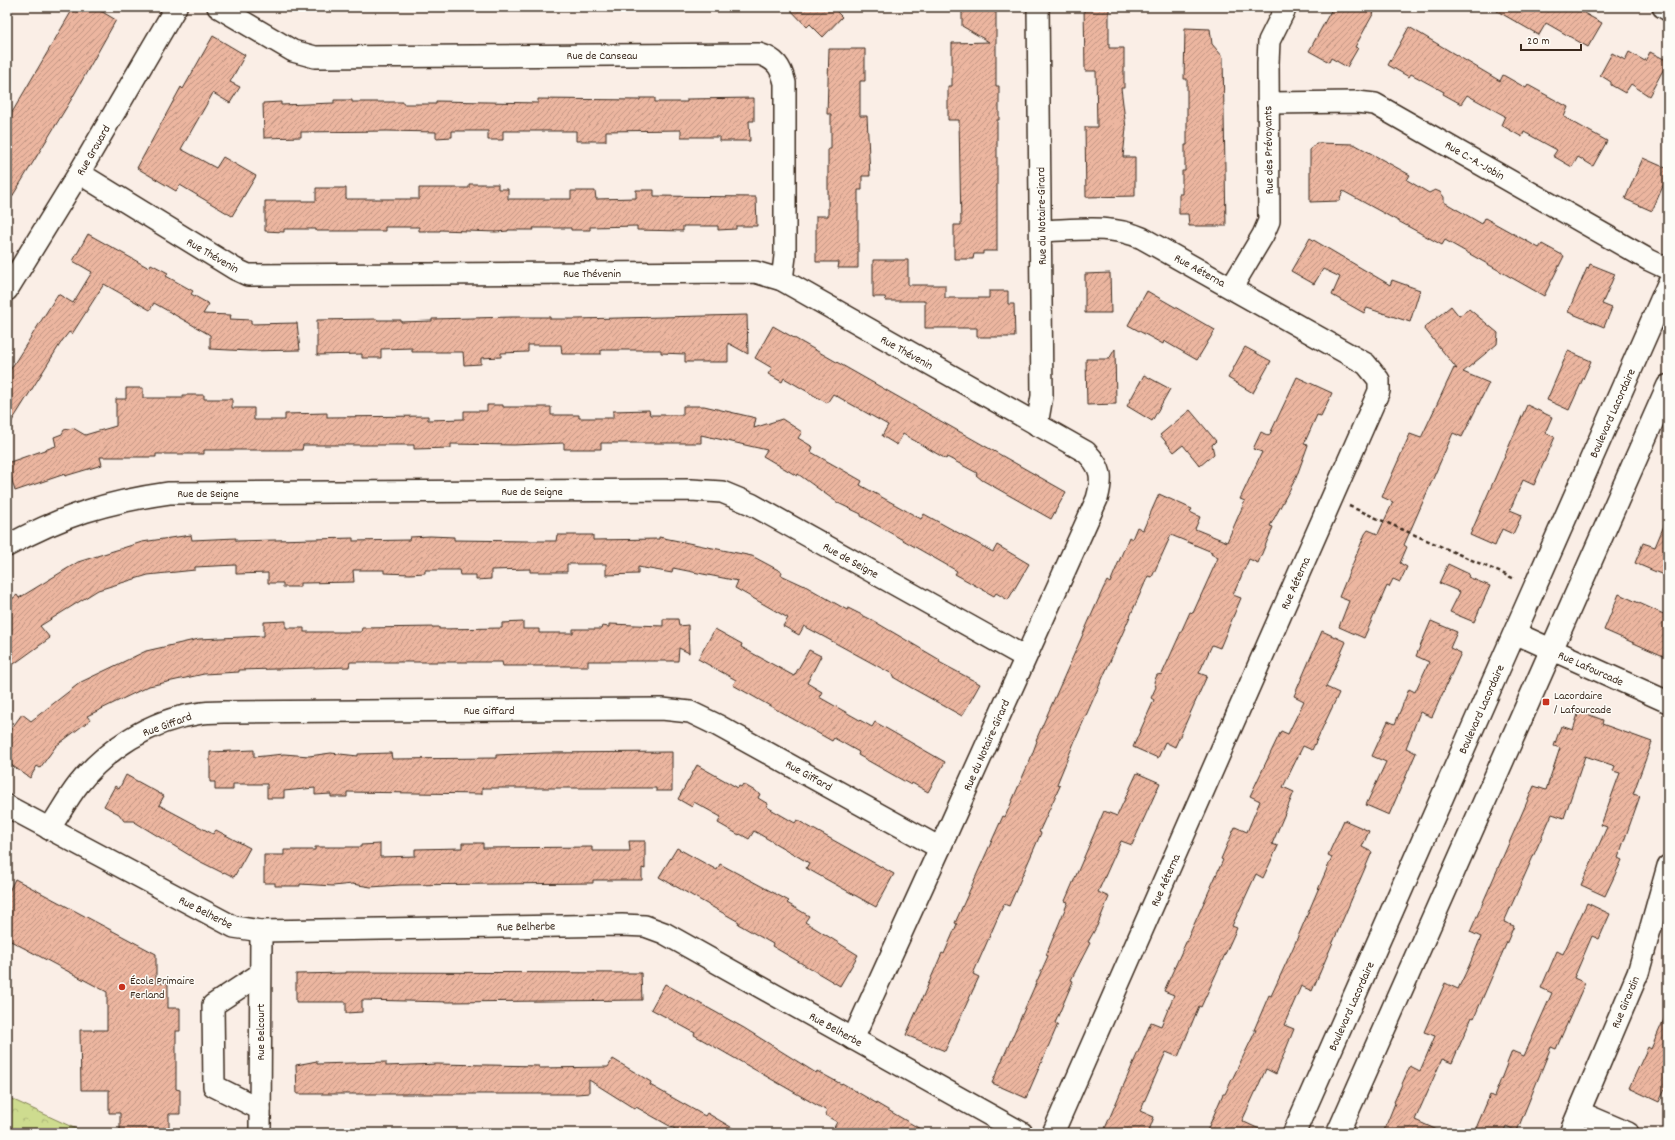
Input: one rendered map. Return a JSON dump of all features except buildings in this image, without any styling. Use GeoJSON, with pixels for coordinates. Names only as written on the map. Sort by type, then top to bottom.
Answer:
{"type":"FeatureCollection","features":[{"type":"Feature","properties":{"kind":"main road","name":"Boulevard Lacordaire"},"geometry":{"type":"LineString","coordinates":[[1294,1133],[1536,588],[1668,285]]}},
{"type":"Feature","properties":{"kind":"main road"},"geometry":{"type":"LineString","coordinates":[[1338,1133],[1668,386]]}},
{"type":"Feature","properties":{"kind":"street","name":"Rue Grouard"},"geometry":{"type":"LineString","coordinates":[[7,290],[79,173],[176,7]]}},
{"type":"Feature","properties":{"kind":"street","name":"Rue de Canseau"},"geometry":{"type":"LineString","coordinates":[[218,7],[294,51],[315,57],[759,54],[769,57],[778,63],[785,83],[785,256],[782,280]]}},
{"type":"Feature","properties":{"kind":"street","name":"Rue du Notaire-Girard"},"geometry":{"type":"LineString","coordinates":[[1038,7],[1042,396],[1038,425]]}},
{"type":"Feature","properties":{"kind":"street","name":"Rue des Prévoyants"},"geometry":{"type":"LineString","coordinates":[[1232,287],[1263,235],[1269,221],[1269,41],[1286,7]]}},
{"type":"Feature","properties":{"kind":"street"},"geometry":{"type":"LineString","coordinates":[[1663,7],[1668,10]]}},
{"type":"Feature","properties":{"kind":"street","name":"Rue C.-A.-Jobin"},"geometry":{"type":"LineString","coordinates":[[1268,103],[1357,102],[1375,104],[1649,260],[1668,269]]}},
{"type":"Feature","properties":{"kind":"street","name":"Rue Thévenin"},"geometry":{"type":"LineString","coordinates":[[79,173],[235,269],[248,275],[755,272],[782,280],[1086,452]]}},
{"type":"Feature","properties":{"kind":"street","name":"Rue Aéterna"},"geometry":{"type":"LineString","coordinates":[[1041,231],[1112,229],[1126,231],[1232,287],[1366,364],[1379,380],[1379,391],[1376,400],[1053,1133]]}},
{"type":"Feature","properties":{"kind":"street","name":"Rue du Notaire-Girard"},"geometry":{"type":"LineString","coordinates":[[852,1039],[940,848],[1098,493],[1101,474],[1095,462],[1086,452]]}},
{"type":"Feature","properties":{"kind":"street","name":"Rue de Seigne"},"geometry":{"type":"LineString","coordinates":[[7,546],[32,533],[87,510],[117,502],[169,493],[684,490],[722,492],[751,504],[1025,657]]}},
{"type":"Feature","properties":{"kind":"street","name":"Rue Lafourcade"},"geometry":{"type":"LineString","coordinates":[[1515,633],[1668,702]]}},
{"type":"Feature","properties":{"kind":"street","name":"Rue Giffard"},"geometry":{"type":"LineString","coordinates":[[49,829],[77,786],[107,755],[142,733],[172,720],[196,714],[224,712],[662,709],[690,712],[717,725],[940,848]]}},
{"type":"Feature","properties":{"kind":"street","name":"Rue Belherbe"},"geometry":{"type":"LineString","coordinates":[[7,806],[234,927],[261,931],[622,924],[645,926],[664,933],[1022,1133]]}},
{"type":"Feature","properties":{"kind":"street","name":"Rue Girardin"},"geometry":{"type":"LineString","coordinates":[[1570,1133],[1638,973],[1668,866]]}},
{"type":"Feature","properties":{"kind":"street","name":"Rue Belcourt"},"geometry":{"type":"LineString","coordinates":[[260,1133],[261,931]]}},
{"type":"Feature","properties":{"kind":"street"},"geometry":{"type":"LineString","coordinates":[[260,974],[213,1004],[214,1086],[260,1109]]}},
{"type":"Feature","properties":{"kind":"street"},"geometry":{"type":"LineString","coordinates":[[1579,1112],[1628,1133]]}},
{"type":"Feature","properties":{"kind":"path"},"geometry":{"type":"LineString","coordinates":[[1332,499],[1536,588]]}},
{"type":"Feature","properties":{"kind":"green space"},"geometry":{"type":"Polygon","coordinates":[[[7,1097],[85,1133],[7,1133],[7,1097]]]}},
{"type":"Feature","properties":{"kind":"place","name":"Lacordaire / Lafourcade"},"geometry":{"type":"Point","coordinates":[1546,702]}},
{"type":"Feature","properties":{"kind":"place","name":"École Primaire Ferland"},"geometry":{"type":"Point","coordinates":[122,987]}}]}
